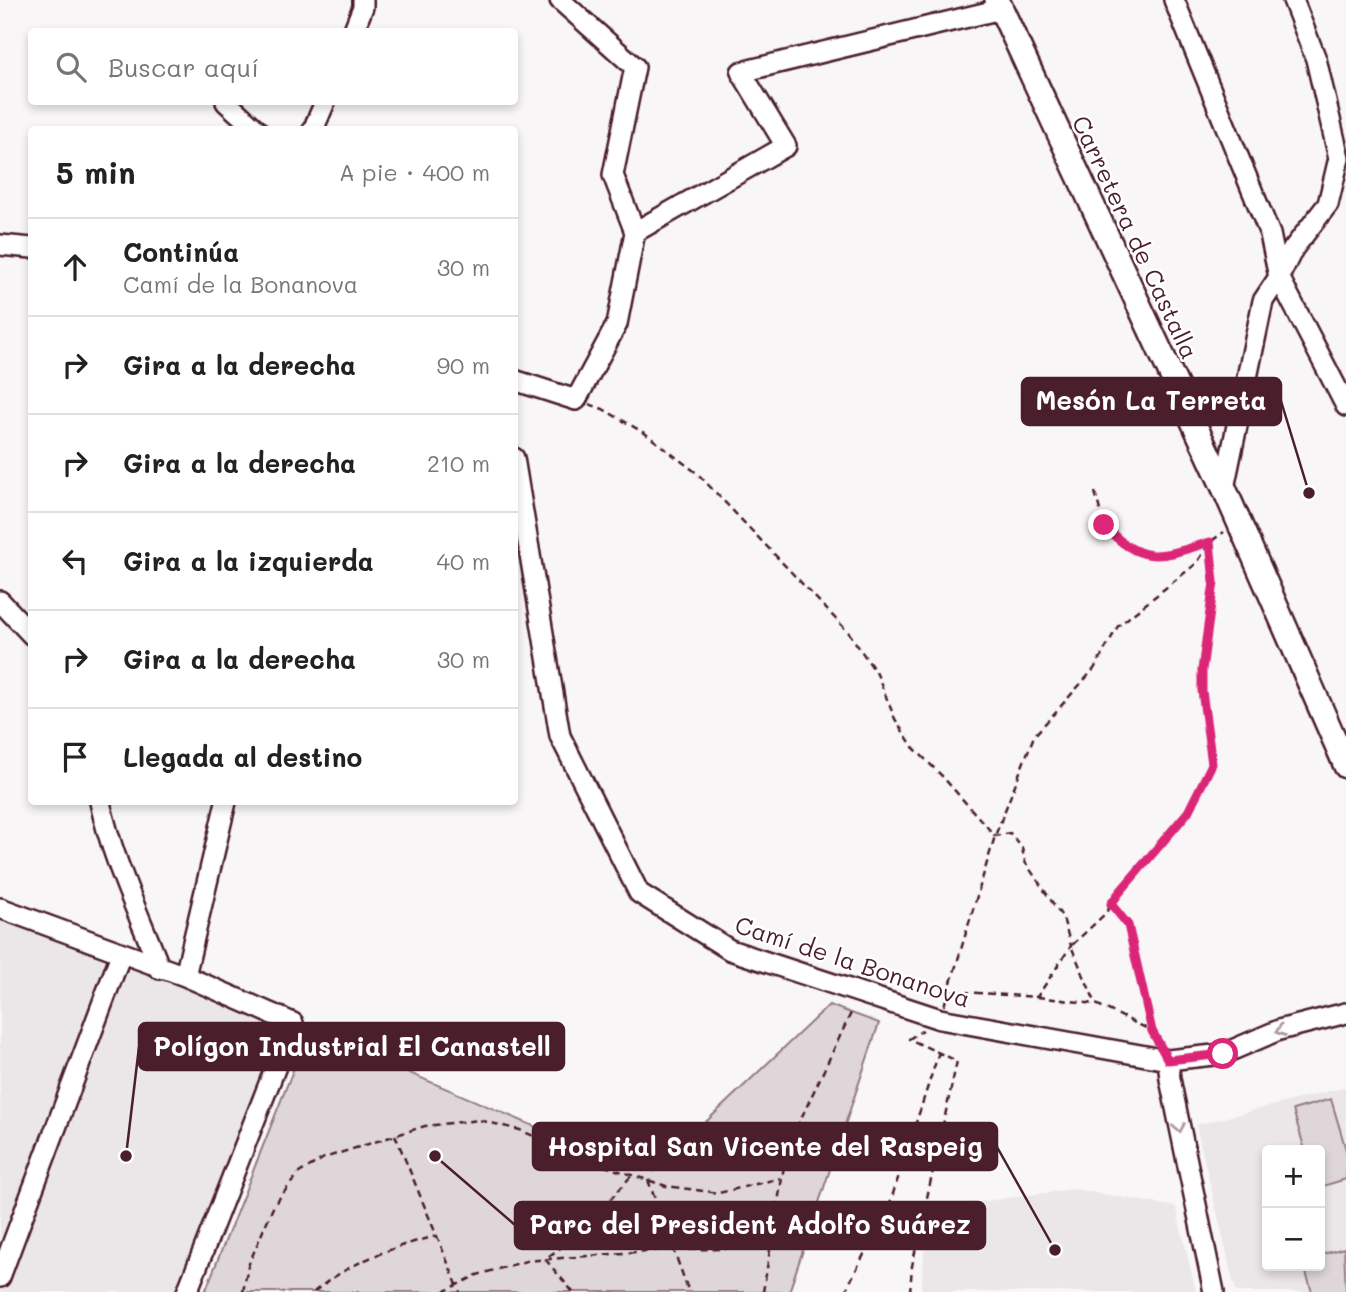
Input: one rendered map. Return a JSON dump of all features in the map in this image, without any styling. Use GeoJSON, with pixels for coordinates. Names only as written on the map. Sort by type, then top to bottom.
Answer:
{"type":"FeatureCollection","features":[{"type":"Feature","properties":{"kind":"main road","name":"Carretera de Castalla"},"geometry":{"type":"LineString","coordinates":[[999,4],[1224,488],[1346,766]]}},
{"type":"Feature","properties":{"kind":"street"},"geometry":{"type":"LineString","coordinates":[[355,28],[363,0]]}},
{"type":"Feature","properties":{"kind":"street"},"geometry":{"type":"LineString","coordinates":[[518,381],[576,400],[617,324],[635,232],[613,175],[635,67],[560,0]]}},
{"type":"Feature","properties":{"kind":"street"},"geometry":{"type":"LineString","coordinates":[[1174,0],[1270,234],[1279,277],[1346,406]]}},
{"type":"Feature","properties":{"kind":"street"},"geometry":{"type":"LineString","coordinates":[[1224,488],[1263,301],[1293,249],[1328,204],[1339,158],[1316,58],[1293,0]]}},
{"type":"Feature","properties":{"kind":"street"},"geometry":{"type":"LineString","coordinates":[[635,232],[786,146],[741,72],[999,4]]}},
{"type":"Feature","properties":{"kind":"street"},"geometry":{"type":"LineString","coordinates":[[229,105],[253,126]]}},
{"type":"Feature","properties":{"kind":"street"},"geometry":{"type":"LineString","coordinates":[[315,126],[324,105]]}},
{"type":"Feature","properties":{"kind":"street"},"geometry":{"type":"LineString","coordinates":[[0,245],[28,248]]}},
{"type":"Feature","properties":{"kind":"street","name":"Camí de la Bonanova"},"geometry":{"type":"LineString","coordinates":[[518,482],[559,736],[639,893],[730,950],[940,1019],[1168,1060],[1223,1054],[1279,1030],[1346,1013]]}},
{"type":"Feature","properties":{"kind":"street"},"geometry":{"type":"LineString","coordinates":[[0,601],[28,631]]}},
{"type":"Feature","properties":{"kind":"street"},"geometry":{"type":"LineString","coordinates":[[101,805],[160,969]]}},
{"type":"Feature","properties":{"kind":"street"},"geometry":{"type":"LineString","coordinates":[[185,976],[225,805]]}},
{"type":"Feature","properties":{"kind":"street"},"geometry":{"type":"LineString","coordinates":[[0,908],[185,976],[293,1023],[187,1292]]}},
{"type":"Feature","properties":{"kind":"street"},"geometry":{"type":"LineString","coordinates":[[0,1277],[121,954]]}},
{"type":"Feature","properties":{"kind":"street"},"geometry":{"type":"LineString","coordinates":[[1168,1060],[1172,1092],[1214,1292]]}},
{"type":"Feature","properties":{"kind":"path"},"geometry":{"type":"LineString","coordinates":[[576,400],[603,409],[646,433],[698,474],[849,633],[877,674],[895,719],[913,747],[995,836]]}},
{"type":"Feature","properties":{"kind":"path"},"geometry":{"type":"LineString","coordinates":[[1095,492],[1104,525],[1121,544],[1143,555],[1178,552],[1210,542],[1238,522]]}},
{"type":"Feature","properties":{"kind":"path"},"geometry":{"type":"LineString","coordinates":[[910,1292],[912,1266],[957,1061],[909,1039],[940,1019],[995,836],[1034,736],[1094,669],[1118,626],[1197,563],[1210,542]]}},
{"type":"Feature","properties":{"kind":"path"},"geometry":{"type":"LineString","coordinates":[[1037,997],[1071,946],[1105,914],[1119,893],[1188,812],[1212,764],[1202,691],[1202,670],[1214,582],[1210,542]]}},
{"type":"Feature","properties":{"kind":"path"},"geometry":{"type":"LineString","coordinates":[[995,836],[1010,833],[1022,848],[1026,862],[1063,918],[1071,946],[1096,1004]]}},
{"type":"Feature","properties":{"kind":"path"},"geometry":{"type":"LineString","coordinates":[[1111,904],[1128,925],[1152,1031],[1168,1060]]}},
{"type":"Feature","properties":{"kind":"path"},"geometry":{"type":"LineString","coordinates":[[949,991],[1096,1004],[1152,1031]]}},
{"type":"Feature","properties":{"kind":"path"},"geometry":{"type":"LineString","coordinates":[[763,1292],[786,1148],[850,1013]]}},
{"type":"Feature","properties":{"kind":"path"},"geometry":{"type":"LineString","coordinates":[[845,1292],[890,1203],[939,1052]]}},
{"type":"Feature","properties":{"kind":"path"},"geometry":{"type":"LineString","coordinates":[[243,1292],[248,1266],[274,1205],[299,1173],[324,1158],[425,1126],[479,1120],[520,1130],[589,1161],[666,1186],[719,1193],[781,1178]]}},
{"type":"Feature","properties":{"kind":"path"},"geometry":{"type":"LineString","coordinates":[[395,1135],[455,1286],[460,1292]]}},
{"type":"Feature","properties":{"kind":"path"},"geometry":{"type":"LineString","coordinates":[[545,1259],[581,1233],[632,1175]]}},
{"type":"Feature","properties":{"kind":"path"},"geometry":{"type":"LineString","coordinates":[[648,1180],[689,1292]]}},
{"type":"Feature","properties":{"kind":"path"},"geometry":{"type":"LineString","coordinates":[[443,1292],[477,1275],[526,1261],[724,1249],[773,1222]]}},
{"type":"Feature","properties":{"kind":"path"},"geometry":{"type":"LineString","coordinates":[[314,1292],[326,1282],[371,1258],[413,1241],[437,1236]]}},
{"type":"Feature","properties":{"kind":"path"},"geometry":{"type":"LineString","coordinates":[[545,1259],[573,1292]]}},
{"type":"Feature","properties":{"kind":"path"},"geometry":{"type":"LineString","coordinates":[[849,1285],[851,1292]]}},
{"type":"Feature","properties":{"kind":"shaded area"},"geometry":{"type":"Polygon","coordinates":[[[0,897],[304,1020],[199,1292],[0,1292],[0,897]]]}},
{"type":"Feature","properties":{"kind":"shaded area"},"geometry":{"type":"Polygon","coordinates":[[[829,1005],[879,1023],[789,1292],[205,1292],[309,1030],[569,1141],[654,1171],[829,1005]]]}},
{"type":"Feature","properties":{"kind":"shaded area"},"geometry":{"type":"Polygon","coordinates":[[[1346,1087],[1346,1292],[1236,1292],[1196,1125],[1346,1087]]]}},
{"type":"Feature","properties":{"kind":"shaded area"},"geometry":{"type":"Polygon","coordinates":[[[1331,1099],[1346,1150],[1346,1179],[1325,1185],[1325,1145],[1304,1145],[1293,1110],[1331,1099]]]}},
{"type":"Feature","properties":{"kind":"shaded area"},"geometry":{"type":"Polygon","coordinates":[[[1074,1189],[1176,1207],[1196,1292],[921,1292],[928,1209],[1074,1189]]]}},
{"type":"Feature","properties":{"kind":"shaded area"},"geometry":{"type":"Polygon","coordinates":[[[1344,1248],[1346,1292],[1312,1292],[1306,1271],[1325,1271],[1325,1254],[1344,1248]]]}},
{"type":"Feature","properties":{"kind":"place","name":"Mesón La Terreta"},"geometry":{"type":"Point","coordinates":[1309,493]}},
{"type":"Feature","properties":{"kind":"place","name":"Polígon Industrial El Canastell"},"geometry":{"type":"Point","coordinates":[126,1156]}},
{"type":"Feature","properties":{"kind":"place","name":"Parc del President Adolfo Suárez"},"geometry":{"type":"Point","coordinates":[435,1156]}},
{"type":"Feature","properties":{"kind":"place","name":"Hospital San Vicente del Raspeig"},"geometry":{"type":"Point","coordinates":[1055,1250]}},
{"type":"Feature","properties":{"kind":"route"},"geometry":{"type":"LineString","coordinates":[[1104,525],[1121,544],[1143,555],[1178,552],[1210,542],[1214,582],[1202,670],[1202,691],[1212,764],[1188,812],[1111,904],[1128,925],[1152,1031],[1168,1060],[1223,1054]]}}]}
